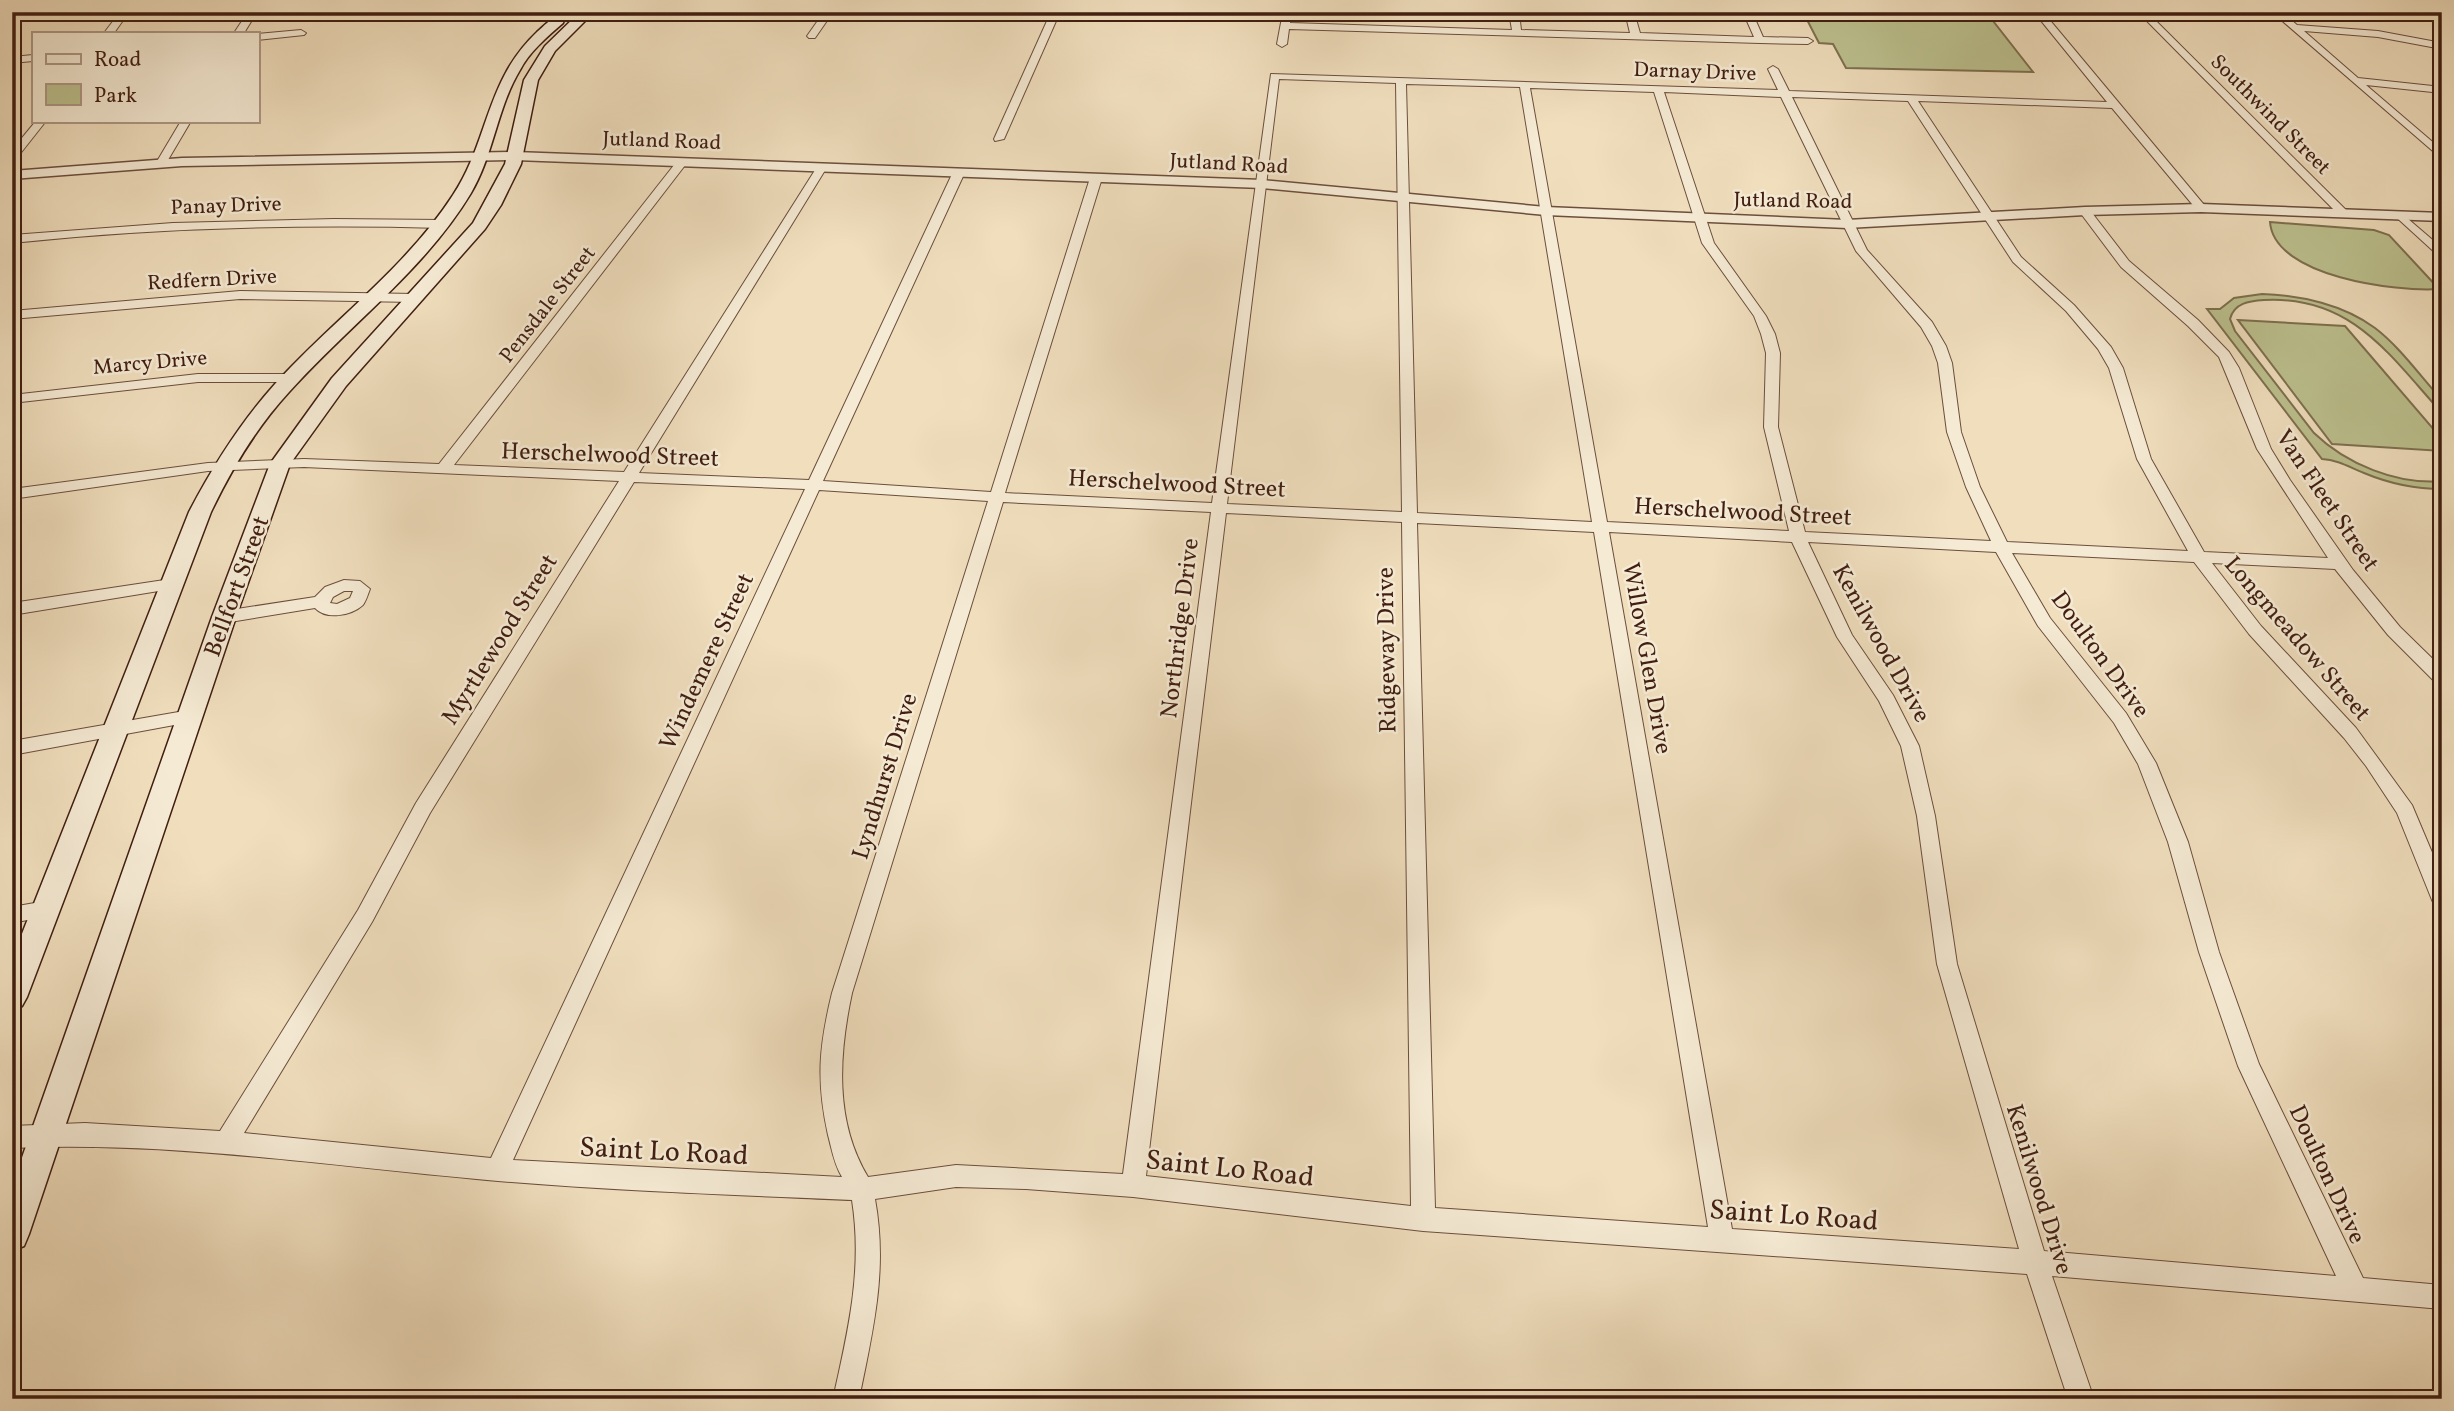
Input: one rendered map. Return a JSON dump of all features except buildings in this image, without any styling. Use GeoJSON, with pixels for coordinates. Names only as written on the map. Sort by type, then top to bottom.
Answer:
{"type":"FeatureCollection","features":[{"type":"Feature","properties":{"kind":"main road"},"geometry":{"type":"LineString","coordinates":[[12,997],[200,512],[223,465],[258,416],[377,296],[442,224],[464,192],[481,156],[512,72],[528,49],[566,12]]}},
{"type":"Feature","properties":{"kind":"main road","name":"Bellfort Street"},"geometry":{"type":"LineString","coordinates":[[12,1234],[224,617],[280,464],[339,382],[479,226],[493,205],[514,156],[531,80],[550,48],[588,12]]}},
{"type":"Feature","properties":{"kind":"main road"},"geometry":{"type":"LineString","coordinates":[[528,49],[550,48]]}},
{"type":"Feature","properties":{"kind":"main road"},"geometry":{"type":"LineString","coordinates":[[500,100],[526,97]]}},
{"type":"Feature","properties":{"kind":"main road"},"geometry":{"type":"LineString","coordinates":[[494,123],[501,151],[514,156]]}},
{"type":"Feature","properties":{"kind":"main road"},"geometry":{"type":"LineString","coordinates":[[481,156],[495,168],[493,205]]}},
{"type":"Feature","properties":{"kind":"street"},"geometry":{"type":"LineString","coordinates":[[110,32],[125,12]]}},
{"type":"Feature","properties":{"kind":"street"},"geometry":{"type":"LineString","coordinates":[[240,32],[253,12]]}},
{"type":"Feature","properties":{"kind":"street"},"geometry":{"type":"LineString","coordinates":[[812,36],[829,12]]}},
{"type":"Feature","properties":{"kind":"street"},"geometry":{"type":"LineString","coordinates":[[999,139],[1056,12]]}},
{"type":"Feature","properties":{"kind":"street"},"geometry":{"type":"LineString","coordinates":[[1282,44],[1288,12]]}},
{"type":"Feature","properties":{"kind":"street"},"geometry":{"type":"LineString","coordinates":[[1514,12],[1517,33]]}},
{"type":"Feature","properties":{"kind":"street"},"geometry":{"type":"LineString","coordinates":[[1629,12],[1636,36]]}},
{"type":"Feature","properties":{"kind":"street"},"geometry":{"type":"LineString","coordinates":[[1746,12],[1760,40]]}},
{"type":"Feature","properties":{"kind":"street"},"geometry":{"type":"LineString","coordinates":[[2038,12],[2202,208]]}},
{"type":"Feature","properties":{"kind":"street","name":"Southwind Street"},"geometry":{"type":"LineString","coordinates":[[2142,12],[2342,212]]}},
{"type":"Feature","properties":{"kind":"street"},"geometry":{"type":"LineString","coordinates":[[2276,12],[2355,81],[2437,147],[2442,156]]}},
{"type":"Feature","properties":{"kind":"street"},"geometry":{"type":"LineString","coordinates":[[1286,26],[1402,24],[1517,33],[1808,41]]}},
{"type":"Feature","properties":{"kind":"street"},"geometry":{"type":"LineString","coordinates":[[2294,28],[2378,34],[2442,46]]}},
{"type":"Feature","properties":{"kind":"street"},"geometry":{"type":"LineString","coordinates":[[259,37],[301,33]]}},
{"type":"Feature","properties":{"kind":"street"},"geometry":{"type":"LineString","coordinates":[[12,60],[32,58]]}},
{"type":"Feature","properties":{"kind":"street","name":"Doulton Drive"},"geometry":{"type":"LineString","coordinates":[[1773,69],[1862,251],[1927,325],[1939,346],[1945,363],[1954,432],[1973,487],[2001,547],[2044,622],[2120,718],[2147,762],[2178,842],[2208,952],[2249,1066],[2356,1290]]}},
{"type":"Feature","properties":{"kind":"street","name":"Darnay Drive"},"geometry":{"type":"LineString","coordinates":[[1274,76],[2115,105]]}},
{"type":"Feature","properties":{"kind":"street","name":"Northridge Drive"},"geometry":{"type":"LineString","coordinates":[[1133,1186],[1274,76]]}},
{"type":"Feature","properties":{"kind":"street","name":"Ridgeway Drive"},"geometry":{"type":"LineString","coordinates":[[1401,81],[1407,517],[1423,1219]]}},
{"type":"Feature","properties":{"kind":"street"},"geometry":{"type":"LineString","coordinates":[[2355,81],[2442,89]]}},
{"type":"Feature","properties":{"kind":"street","name":"Willow Glen Drive"},"geometry":{"type":"LineString","coordinates":[[1525,86],[1722,1238]]}},
{"type":"Feature","properties":{"kind":"street","name":"Kenilwood Drive"},"geometry":{"type":"LineString","coordinates":[[1658,89],[1707,243],[1760,316],[1768,334],[1773,353],[1771,427],[1798,537],[1845,637],[1887,699],[1910,746],[1926,816],[1947,964],[2035,1262],[2081,1399]]}},
{"type":"Feature","properties":{"kind":"street","name":"Longmeadow Street"},"geometry":{"type":"LineString","coordinates":[[1911,98],[2017,259],[2070,308],[2104,347],[2116,368],[2144,459],[2199,557],[2255,630],[2350,733],[2372,761],[2405,810],[2442,900]]}},
{"type":"Feature","properties":{"kind":"street"},"geometry":{"type":"LineString","coordinates":[[12,157],[40,122]]}},
{"type":"Feature","properties":{"kind":"street"},"geometry":{"type":"LineString","coordinates":[[161,163],[185,122]]}},
{"type":"Feature","properties":{"kind":"street","name":"Jutland Road"},"geometry":{"type":"LineString","coordinates":[[12,175],[161,163],[514,156],[1262,184],[1546,211],[1847,224],[2085,211],[2202,208],[2442,217]]}},
{"type":"Feature","properties":{"kind":"street","name":"Pensdale Street"},"geometry":{"type":"LineString","coordinates":[[443,469],[682,162]]}},
{"type":"Feature","properties":{"kind":"street","name":"Myrtlewood Street"},"geometry":{"type":"LineString","coordinates":[[226,1142],[365,916],[423,808],[822,167]]}},
{"type":"Feature","properties":{"kind":"street","name":"Windemere Street"},"geometry":{"type":"LineString","coordinates":[[497,1170],[959,172]]}},
{"type":"Feature","properties":{"kind":"street","name":"Lyndhurst Drive"},"geometry":{"type":"LineString","coordinates":[[846,1399],[867,1299],[868,1225],[862,1189],[846,1162],[831,1097],[832,1037],[842,993],[1096,178]]}},
{"type":"Feature","properties":{"kind":"street","name":"Van Fleet Street"},"geometry":{"type":"LineString","coordinates":[[2085,211],[2125,264],[2193,323],[2224,355],[2232,368],[2264,449],[2340,564],[2394,631],[2442,679]]}},
{"type":"Feature","properties":{"kind":"street"},"geometry":{"type":"LineString","coordinates":[[2400,215],[2442,255]]}},
{"type":"Feature","properties":{"kind":"street","name":"Panay Drive"},"geometry":{"type":"LineString","coordinates":[[12,239],[201,224],[341,221],[442,224]]}},
{"type":"Feature","properties":{"kind":"street","name":"Redfern Drive"},"geometry":{"type":"LineString","coordinates":[[12,315],[240,295],[415,298]]}},
{"type":"Feature","properties":{"kind":"street","name":"Marcy Drive"},"geometry":{"type":"LineString","coordinates":[[12,399],[198,378],[293,378]]}},
{"type":"Feature","properties":{"kind":"street","name":"Herschelwood Street"},"geometry":{"type":"LineString","coordinates":[[12,494],[223,465],[280,464],[814,485],[998,497],[2340,564]]}},
{"type":"Feature","properties":{"kind":"street"},"geometry":{"type":"LineString","coordinates":[[12,609],[172,584]]}},
{"type":"Feature","properties":{"kind":"street"},"geometry":{"type":"LineString","coordinates":[[224,617],[321,602]]}},
{"type":"Feature","properties":{"kind":"street"},"geometry":{"type":"LineString","coordinates":[[12,748],[191,716]]}},
{"type":"Feature","properties":{"kind":"street"},"geometry":{"type":"LineString","coordinates":[[12,915],[46,909]]}},
{"type":"Feature","properties":{"kind":"street","name":"Saint Lo Road"},"geometry":{"type":"LineString","coordinates":[[12,1137],[85,1134],[226,1142],[497,1170],[626,1179],[862,1189],[956,1176],[1133,1186],[1423,1219],[1722,1238],[2442,1297]]}},
{"type":"Feature","properties":{"kind":"green space"},"geometry":{"type":"Polygon","coordinates":[[[1803,12],[1986,12],[2033,72],[1846,68],[1833,44],[1819,43],[1803,12]]]}},
{"type":"Feature","properties":{"kind":"green space"},"geometry":{"type":"Polygon","coordinates":[[[2270,222],[2374,230],[2389,235],[2439,289],[2368,284],[2314,268],[2292,256],[2277,241],[2270,222]]]}},
{"type":"Feature","properties":{"kind":"green space"},"geometry":{"type":"Polygon","coordinates":[[[2262,294],[2292,296],[2336,307],[2375,328],[2402,353],[2442,400],[2442,413],[2386,351],[2366,333],[2322,308],[2295,301],[2258,300],[2239,306],[2230,319],[2235,331],[2314,433],[2327,444],[2357,463],[2390,476],[2408,480],[2442,481],[2442,489],[2392,482],[2338,462],[2322,459],[2207,309],[2220,309],[2234,298],[2262,294]]]}},
{"type":"Feature","properties":{"kind":"green space"},"geometry":{"type":"Polygon","coordinates":[[[2238,320],[2345,326],[2442,439],[2442,451],[2332,444],[2238,320]]]}}]}
